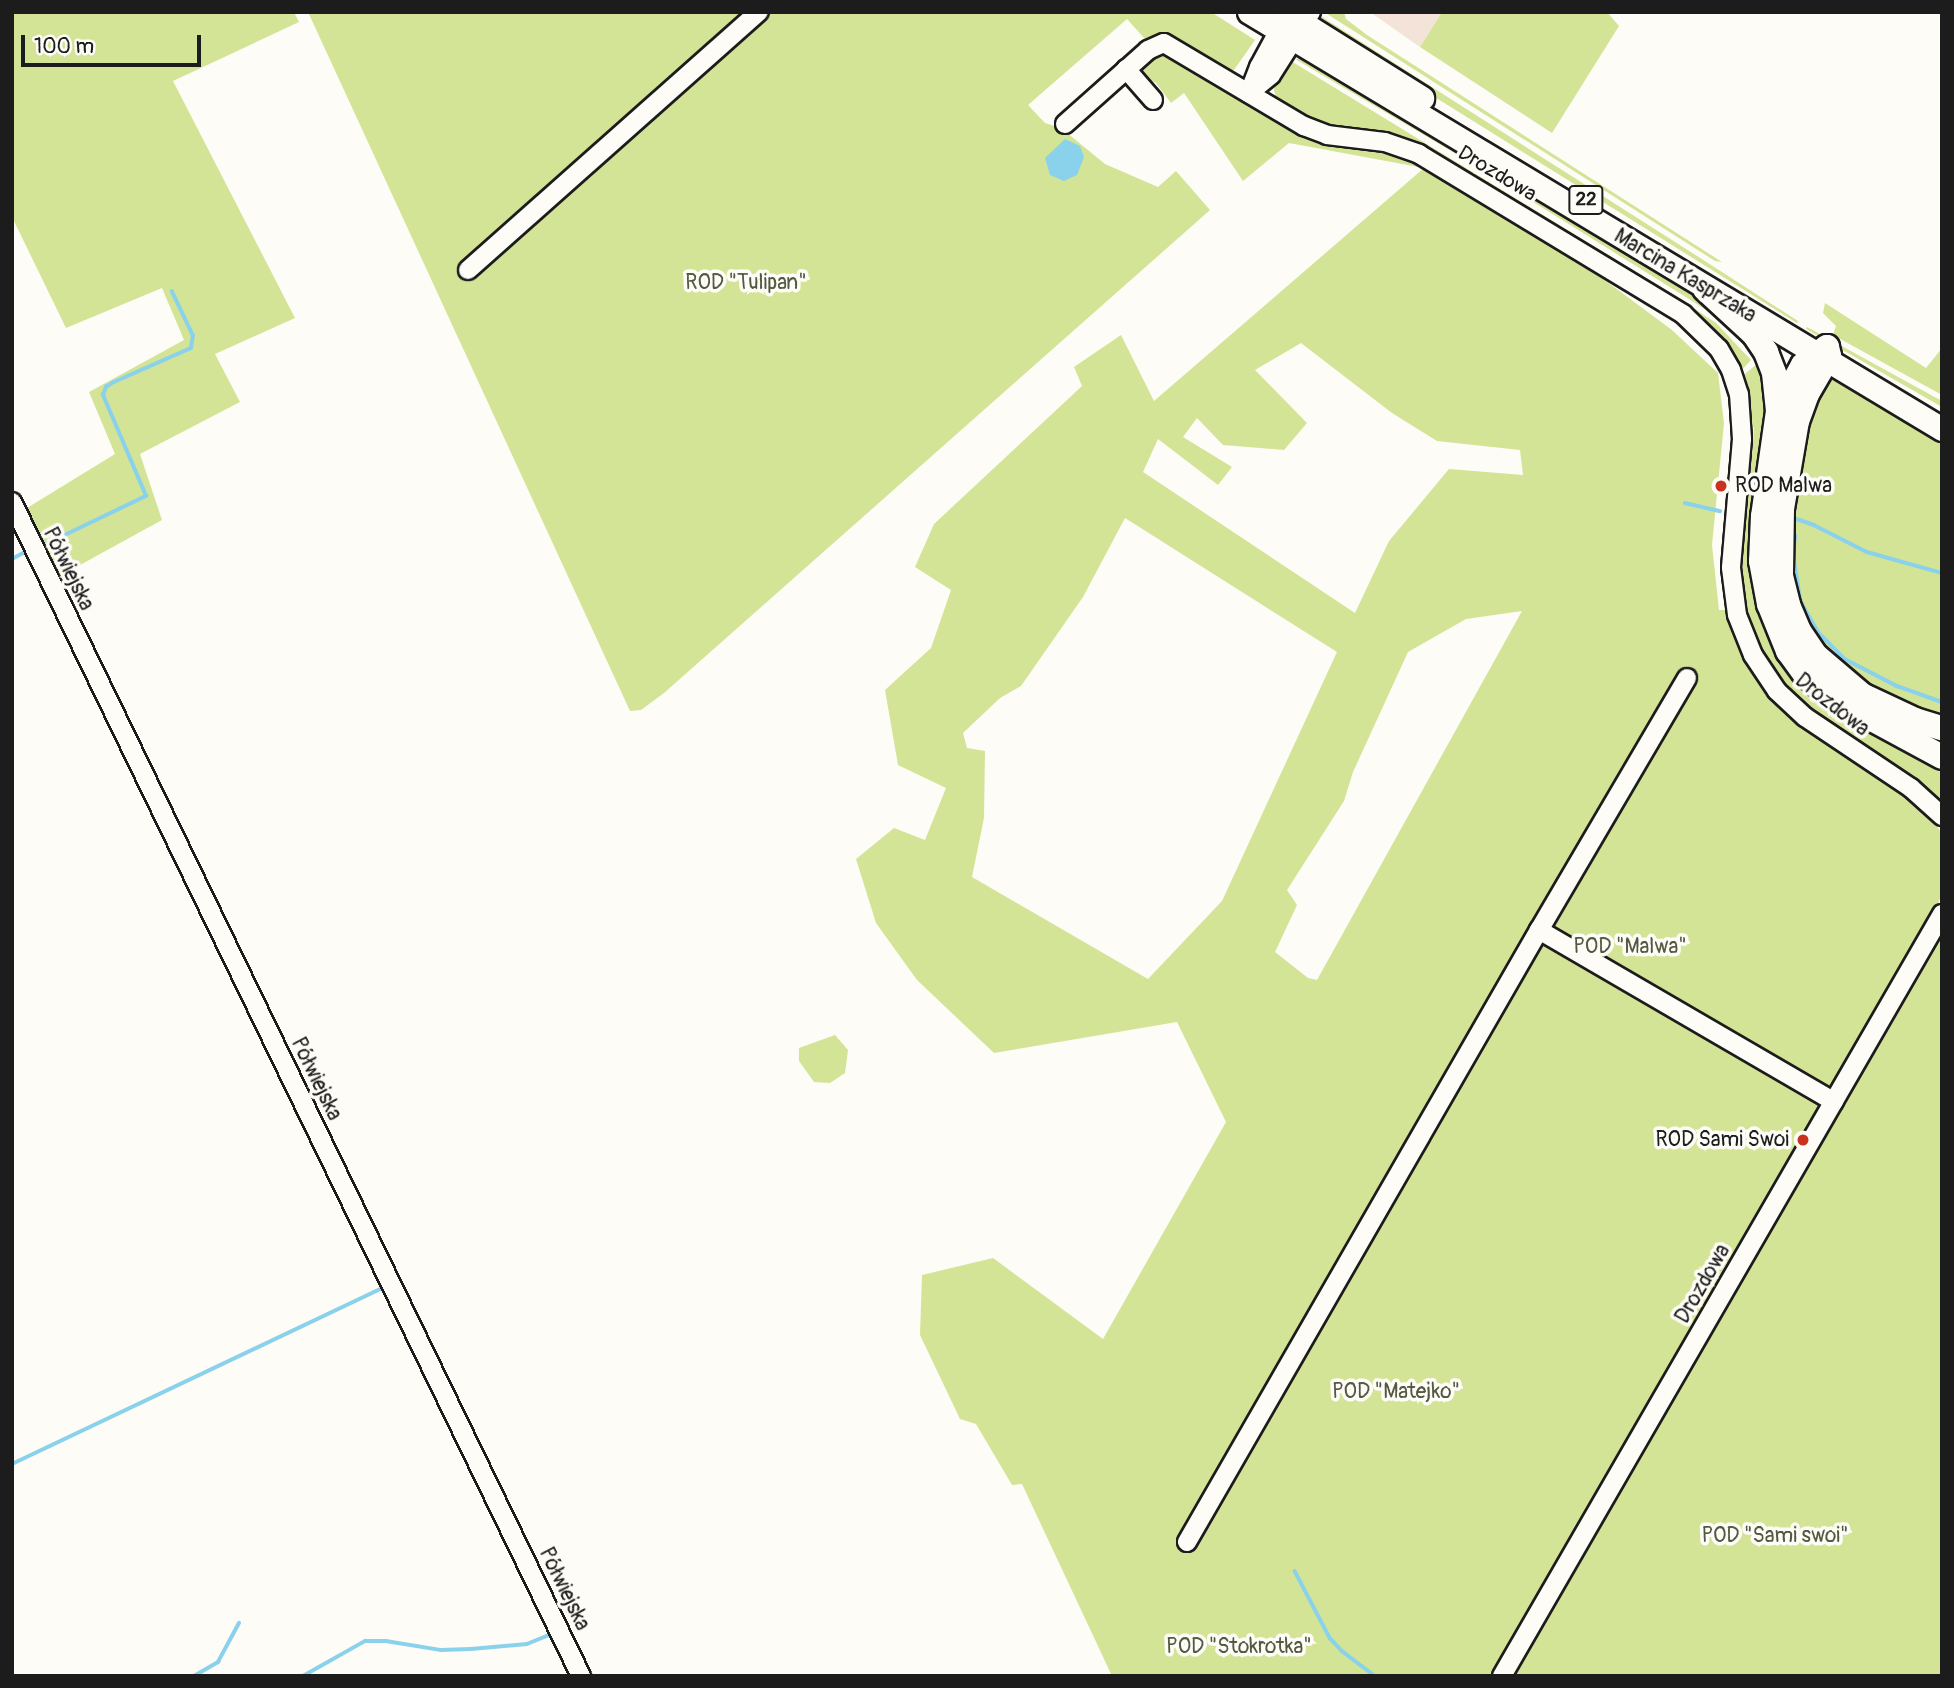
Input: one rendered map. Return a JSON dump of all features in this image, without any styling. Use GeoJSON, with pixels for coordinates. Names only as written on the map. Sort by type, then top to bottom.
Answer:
{"type":"FeatureCollection","features":[{"type":"Feature","properties":{"kind":"highway"},"geometry":{"type":"LineString","coordinates":[[1705,289],[1734,313],[1766,352],[1774,373],[1778,411],[1761,542],[1763,579],[1775,625],[1788,651],[1805,674],[1833,698],[1942,757]]}},
{"type":"Feature","properties":{"kind":"highway"},"geometry":{"type":"LineString","coordinates":[[1778,411],[1794,377],[1823,354]]}},
{"type":"Feature","properties":{"kind":"highway"},"geometry":{"type":"LineString","coordinates":[[1823,354],[1790,450],[1779,546],[1788,605],[1799,631],[1815,655],[1834,674],[1882,705],[1942,728]]}},
{"type":"Feature","properties":{"kind":"main road","name":"Marcina Kasprzaka"},"geometry":{"type":"LineString","coordinates":[[1249,12],[1293,21],[1942,429]]}},
{"type":"Feature","properties":{"kind":"main road","name":"Marcina Kasprzaka"},"geometry":{"type":"LineString","coordinates":[[1293,21],[1705,289],[1942,415]]}},
{"type":"Feature","properties":{"kind":"street"},"geometry":{"type":"LineString","coordinates":[[468,271],[759,12]]}},
{"type":"Feature","properties":{"kind":"street"},"geometry":{"type":"LineString","coordinates":[[1065,124],[1148,50],[1164,43],[1249,93],[1255,76],[1293,21]]}},
{"type":"Feature","properties":{"kind":"street"},"geometry":{"type":"LineString","coordinates":[[1126,69],[1153,100]]}},
{"type":"Feature","properties":{"kind":"street","name":"Drozdowa"},"geometry":{"type":"LineString","coordinates":[[1249,93],[1316,131],[1385,142],[1419,154],[1672,306],[1711,340],[1731,370],[1742,408],[1731,568],[1737,615],[1753,655],[1777,691],[1805,717],[1911,788],[1942,816]]}},
{"type":"Feature","properties":{"kind":"street","name":"Półwiejska"},"geometry":{"type":"LineString","coordinates":[[12,502],[581,1676]]}},
{"type":"Feature","properties":{"kind":"street"},"geometry":{"type":"LineString","coordinates":[[1187,1542],[1687,678]]}},
{"type":"Feature","properties":{"kind":"street","name":"Drozdowa"},"geometry":{"type":"LineString","coordinates":[[1502,1676],[1942,914]]}},
{"type":"Feature","properties":{"kind":"street"},"geometry":{"type":"LineString","coordinates":[[1539,930],[1834,1101]]}},
{"type":"Feature","properties":{"kind":"shaded area"},"geometry":{"type":"Polygon","coordinates":[[[1370,12],[1442,12],[1420,47],[1370,12]]]}},
{"type":"Feature","properties":{"kind":"green space"},"geometry":{"type":"Polygon","coordinates":[[[12,12],[294,12],[299,22],[173,81],[295,318],[215,354],[240,402],[140,454],[162,520],[49,582],[27,508],[115,454],[89,392],[184,340],[162,288],[66,328],[12,217],[12,12]]]}},
{"type":"Feature","properties":{"kind":"green space","name":"ROD \"Tulipan\""},"geometry":{"type":"Polygon","coordinates":[[[308,12],[1211,12],[1255,40],[1234,70],[1224,74],[1158,34],[1143,46],[1144,38],[1127,19],[1028,105],[1045,123],[1061,128],[1105,164],[1158,187],[1176,171],[1210,210],[664,693],[641,710],[630,711],[308,12]]]}},
{"type":"Feature","properties":{"kind":"green space"},"geometry":{"type":"Polygon","coordinates":[[[1324,12],[1344,12],[1346,19],[1367,35],[1722,262],[1715,261],[1324,12]]]}},
{"type":"Feature","properties":{"kind":"green space"},"geometry":{"type":"Polygon","coordinates":[[[1442,12],[1607,12],[1619,26],[1552,133],[1420,47],[1442,12]]]}},
{"type":"Feature","properties":{"kind":"green space"},"geometry":{"type":"Polygon","coordinates":[[[1319,15],[1708,263],[1798,321],[1797,323],[1329,31],[1319,15]]]}},
{"type":"Feature","properties":{"kind":"green space"},"geometry":{"type":"Polygon","coordinates":[[[1157,48],[1286,123],[1409,156],[1587,267],[1672,330],[1718,373],[1724,423],[1712,545],[1719,610],[1727,610],[1736,638],[1758,680],[1783,706],[1816,735],[1910,796],[1926,810],[1942,834],[1942,892],[1936,911],[1492,1676],[1112,1676],[1022,1484],[1012,1485],[976,1424],[960,1419],[920,1335],[922,1275],[993,1258],[1103,1339],[1226,1122],[1177,1022],[994,1053],[917,980],[876,923],[856,859],[894,828],[925,840],[946,788],[898,765],[885,690],[931,648],[951,590],[915,567],[934,524],[1082,386],[1074,367],[1121,335],[1154,401],[1424,168],[1289,143],[1243,181],[1184,93],[1171,103],[1156,83],[1138,72],[1138,66],[1157,48]],[[1301,343],[1255,370],[1307,423],[1284,450],[1223,445],[1197,418],[1183,437],[1232,467],[1218,485],[1158,439],[1143,472],[1355,613],[1389,541],[1449,469],[1523,475],[1520,450],[1437,441],[1392,413],[1301,343]],[[1125,518],[1083,597],[1021,686],[1000,698],[963,733],[967,748],[985,751],[984,818],[972,877],[1148,979],[1222,901],[1337,652],[1125,518]],[[1522,611],[1466,619],[1408,652],[1353,772],[1344,801],[1287,890],[1297,905],[1275,952],[1308,978],[1317,980],[1522,611]]]}},
{"type":"Feature","properties":{"kind":"green space"},"geometry":{"type":"Polygon","coordinates":[[[1305,58],[1418,121],[1720,311],[1756,351],[1752,353],[1718,318],[1689,299],[1453,152],[1295,59],[1305,58]]]}},
{"type":"Feature","properties":{"kind":"green space"},"geometry":{"type":"Polygon","coordinates":[[[1291,61],[1677,297],[1716,323],[1751,360],[1740,372],[1715,332],[1691,311],[1424,149],[1311,122],[1277,101],[1274,90],[1276,81],[1291,61]]]}},
{"type":"Feature","properties":{"kind":"green space"},"geometry":{"type":"Polygon","coordinates":[[[1825,303],[1926,368],[1942,348],[1942,395],[1833,335],[1836,326],[1823,313],[1825,303]]]}},
{"type":"Feature","properties":{"kind":"green space"},"geometry":{"type":"Polygon","coordinates":[[[1807,327],[1942,401],[1942,407],[1806,329],[1807,327]]]}},
{"type":"Feature","properties":{"kind":"green space"},"geometry":{"type":"Polygon","coordinates":[[[1762,360],[1768,375],[1756,581],[1942,763],[1942,803],[1821,722],[1790,695],[1756,649],[1737,587],[1747,455],[1752,455],[1754,427],[1750,426],[1742,376],[1762,360]]]}},
{"type":"Feature","properties":{"kind":"green space"},"geometry":{"type":"Polygon","coordinates":[[[1840,379],[1942,434],[1942,721],[1857,683],[1809,639],[1786,560],[1803,437],[1819,388],[1831,380],[1840,379]]]}},
{"type":"Feature","properties":{"kind":"green space","name":"POD \"Sami swoi\""},"geometry":{"type":"Polygon","coordinates":[[[1942,937],[1942,1676],[1514,1676],[1942,937]]]}},
{"type":"Feature","properties":{"kind":"green space"},"geometry":{"type":"Polygon","coordinates":[[[835,1035],[848,1050],[845,1073],[830,1083],[814,1082],[799,1061],[799,1048],[835,1035]]]}},
{"type":"Feature","properties":{"kind":"water"},"geometry":{"type":"Polygon","coordinates":[[[1065,139],[1080,146],[1084,157],[1077,175],[1064,181],[1050,175],[1045,158],[1065,139]]]}},
{"type":"Feature","properties":{"kind":"waterway"},"geometry":{"type":"LineString","coordinates":[[48,543],[146,496],[103,395],[106,387],[114,382],[191,348],[193,336],[172,292]]}},
{"type":"Feature","properties":{"kind":"waterway"},"geometry":{"type":"LineString","coordinates":[[1685,503],[1720,511]]}},
{"type":"Feature","properties":{"kind":"waterway"},"geometry":{"type":"LineString","coordinates":[[1794,518],[1867,552],[1942,573]]}},
{"type":"Feature","properties":{"kind":"waterway"},"geometry":{"type":"LineString","coordinates":[[1796,536],[1793,552],[1801,602],[1818,632],[1845,659],[1897,686],[1942,702]]}},
{"type":"Feature","properties":{"kind":"waterway"},"geometry":{"type":"LineString","coordinates":[[12,559],[29,550]]}},
{"type":"Feature","properties":{"kind":"waterway"},"geometry":{"type":"LineString","coordinates":[[12,1464],[384,1287],[385,1290]]}},
{"type":"Feature","properties":{"kind":"waterway"},"geometry":{"type":"LineString","coordinates":[[1295,1571],[1330,1638],[1342,1651],[1375,1676]]}},
{"type":"Feature","properties":{"kind":"waterway"},"geometry":{"type":"LineString","coordinates":[[194,1676],[218,1662],[239,1623]]}},
{"type":"Feature","properties":{"kind":"waterway"},"geometry":{"type":"LineString","coordinates":[[303,1676],[365,1641],[386,1641],[441,1650],[471,1649],[527,1644],[552,1634]]}},
{"type":"Feature","properties":{"kind":"place","name":"ROD Malwa"},"geometry":{"type":"Point","coordinates":[1721,486]}},
{"type":"Feature","properties":{"kind":"place","name":"ROD Sami Swoi"},"geometry":{"type":"Point","coordinates":[1803,1140]}},
{"type":"Feature","properties":{"kind":"park label","name":"POD \"Malwa\""},"geometry":{"type":"Point","coordinates":[1630,947]}},
{"type":"Feature","properties":{"kind":"park label","name":"POD \"Matejko\""},"geometry":{"type":"Point","coordinates":[1396,1392]}},
{"type":"Feature","properties":{"kind":"park label","name":"POD \"Stokrotka\""},"geometry":{"type":"Point","coordinates":[1239,1647]}}]}
